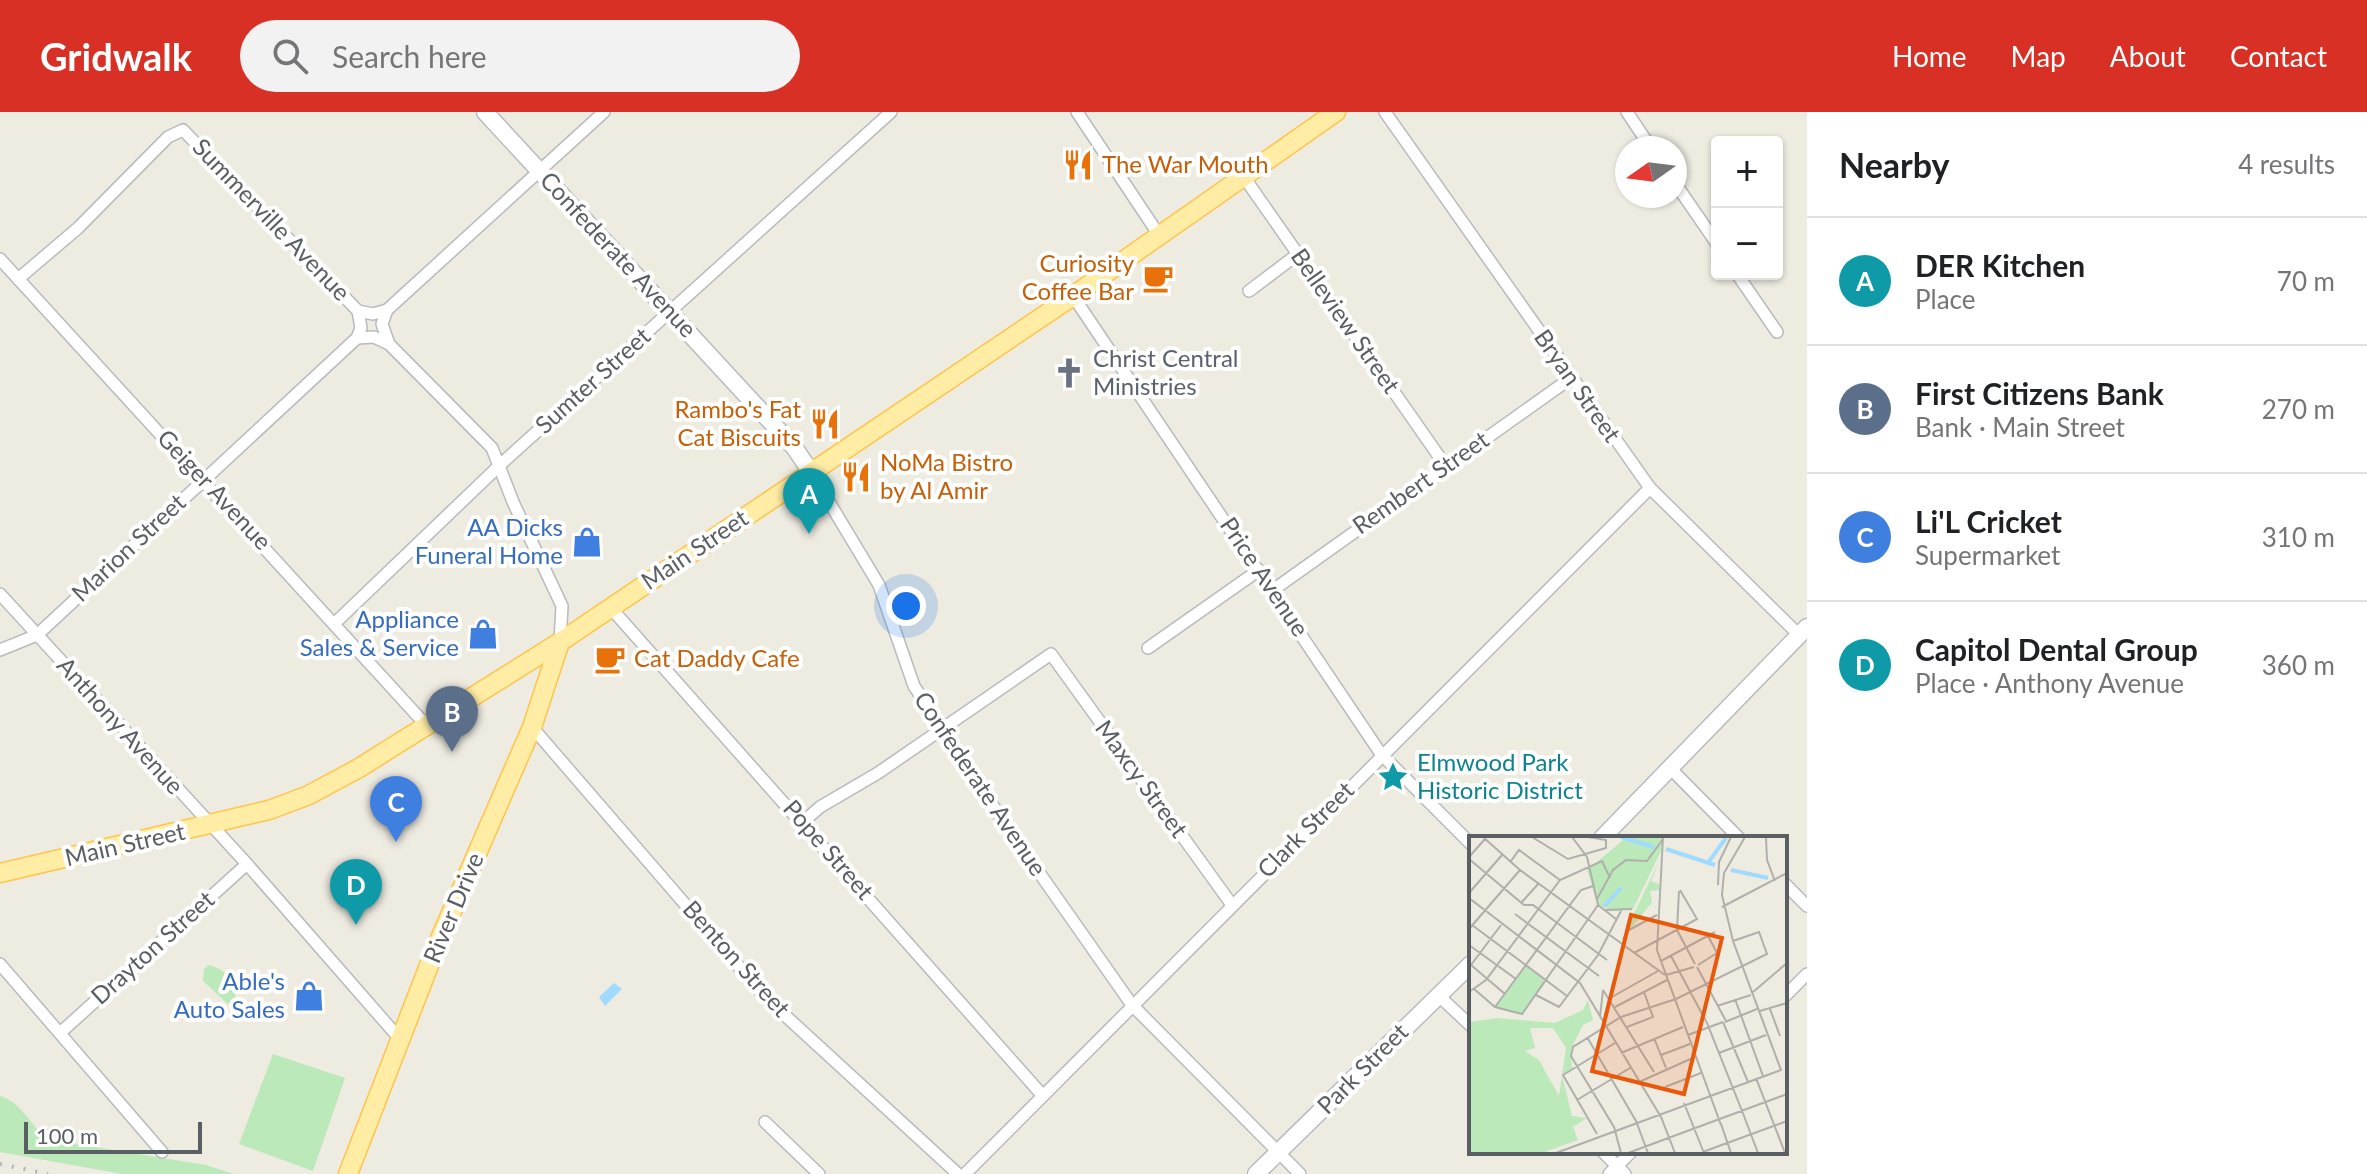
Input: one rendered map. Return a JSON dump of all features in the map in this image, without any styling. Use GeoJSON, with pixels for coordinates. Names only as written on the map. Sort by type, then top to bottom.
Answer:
{"type":"FeatureCollection","features":[{"type":"Feature","properties":{"kind":"main road","name":"Main Street"},"geometry":{"type":"LineString","coordinates":[[0,873],[211,826],[309,795],[560,642],[1073,296],[1336,112]]}},
{"type":"Feature","properties":{"kind":"main road","name":"River Drive"},"geometry":{"type":"LineString","coordinates":[[348,1174],[399,1038],[532,727],[560,642]]}},
{"type":"Feature","properties":{"kind":"street","name":"Confederate Avenue"},"geometry":{"type":"LineString","coordinates":[[485,112],[794,447],[879,585],[908,674],[941,731],[1132,1005],[1300,1174]]}},
{"type":"Feature","properties":{"kind":"street"},"geometry":{"type":"LineString","coordinates":[[560,642],[562,606],[513,502],[501,464],[492,448],[389,344],[374,337],[357,338],[361,328],[358,311],[373,314],[387,310],[604,112]]}},
{"type":"Feature","properties":{"kind":"street","name":"Sumter Street"},"geometry":{"type":"LineString","coordinates":[[335,623],[501,464],[891,112]]}},
{"type":"Feature","properties":{"kind":"street"},"geometry":{"type":"LineString","coordinates":[[1077,112],[1159,235]]}},
{"type":"Feature","properties":{"kind":"street","name":"Bryan Street"},"geometry":{"type":"LineString","coordinates":[[1385,112],[1650,488],[1803,631]]}},
{"type":"Feature","properties":{"kind":"street"},"geometry":{"type":"LineString","coordinates":[[1627,112],[1643,136]]}},
{"type":"Feature","properties":{"kind":"street","name":"Summerville Avenue"},"geometry":{"type":"LineString","coordinates":[[18,279],[78,228],[168,137],[183,130],[197,140],[358,311]]}},
{"type":"Feature","properties":{"kind":"street","name":"Belleview Street"},"geometry":{"type":"LineString","coordinates":[[1244,177],[1445,465]]}},
{"type":"Feature","properties":{"kind":"street"},"geometry":{"type":"LineString","coordinates":[[1687,200],[1711,235]]}},
{"type":"Feature","properties":{"kind":"street"},"geometry":{"type":"LineString","coordinates":[[1249,291],[1298,254]]}},
{"type":"Feature","properties":{"kind":"street","name":"Geiger Avenue"},"geometry":{"type":"LineString","coordinates":[[0,259],[425,724]]}},
{"type":"Feature","properties":{"kind":"street"},"geometry":{"type":"LineString","coordinates":[[1741,280],[1777,332]]}},
{"type":"Feature","properties":{"kind":"street","name":"Price Avenue"},"geometry":{"type":"LineString","coordinates":[[1073,296],[1381,754],[1469,842]]}},
{"type":"Feature","properties":{"kind":"street"},"geometry":{"type":"LineString","coordinates":[[387,310],[382,324],[389,344]]}},
{"type":"Feature","properties":{"kind":"street","name":"Marion Street"},"geometry":{"type":"LineString","coordinates":[[0,650],[37,635],[357,338]]}},
{"type":"Feature","properties":{"kind":"street","name":"Rembert Street"},"geometry":{"type":"LineString","coordinates":[[1273,590],[1571,378]]}},
{"type":"Feature","properties":{"kind":"street","name":"Clark Street"},"geometry":{"type":"LineString","coordinates":[[965,1174],[1650,488]]}},
{"type":"Feature","properties":{"kind":"street"},"geometry":{"type":"LineString","coordinates":[[1148,648],[1259,570]]}},
{"type":"Feature","properties":{"kind":"street","name":"Anthony Avenue"},"geometry":{"type":"LineString","coordinates":[[0,594],[247,864],[399,1038]]}},
{"type":"Feature","properties":{"kind":"street","name":"Pope Street"},"geometry":{"type":"LineString","coordinates":[[610,607],[1043,1096]]}},
{"type":"Feature","properties":{"kind":"street"},"geometry":{"type":"LineString","coordinates":[[1604,836],[1803,631]]}},
{"type":"Feature","properties":{"kind":"street","name":"Maxcy Street"},"geometry":{"type":"LineString","coordinates":[[941,731],[1051,654],[1232,905]]}},
{"type":"Feature","properties":{"kind":"street","name":"Benton Street"},"geometry":{"type":"LineString","coordinates":[[532,727],[766,998],[958,1174]]}},
{"type":"Feature","properties":{"kind":"street"},"geometry":{"type":"LineString","coordinates":[[803,822],[820,807],[941,731]]}},
{"type":"Feature","properties":{"kind":"street"},"geometry":{"type":"LineString","coordinates":[[1671,769],[1737,836]]}},
{"type":"Feature","properties":{"kind":"street","name":"Drayton Street"},"geometry":{"type":"LineString","coordinates":[[60,1033],[247,864]]}},
{"type":"Feature","properties":{"kind":"street"},"geometry":{"type":"LineString","coordinates":[[1787,886],[1807,906]]}},
{"type":"Feature","properties":{"kind":"street"},"geometry":{"type":"LineString","coordinates":[[0,964],[162,1152]]}},
{"type":"Feature","properties":{"kind":"street","name":"Park Street"},"geometry":{"type":"LineString","coordinates":[[1256,1174],[1469,966]]}},
{"type":"Feature","properties":{"kind":"street"},"geometry":{"type":"LineString","coordinates":[[1787,994],[1807,974]]}},
{"type":"Feature","properties":{"kind":"street"},"geometry":{"type":"LineString","coordinates":[[1438,995],[1469,1024]]}},
{"type":"Feature","properties":{"kind":"street"},"geometry":{"type":"LineString","coordinates":[[765,1122],[819,1174]]}},
{"type":"Feature","properties":{"kind":"street"},"geometry":{"type":"LineString","coordinates":[[1604,1154],[1617,1171],[1630,1154]]}},
{"type":"Feature","properties":{"kind":"green space"},"geometry":{"type":"Polygon","coordinates":[[[209,965],[222,970],[230,979],[236,1004],[228,1004],[203,981],[204,969],[209,965]]]}},
{"type":"Feature","properties":{"kind":"green space"},"geometry":{"type":"Polygon","coordinates":[[[273,1054],[345,1078],[313,1171],[239,1144],[273,1054]]]}},
{"type":"Feature","properties":{"kind":"green space"},"geometry":{"type":"Polygon","coordinates":[[[0,1096],[20,1109],[46,1139],[206,1165],[234,1174],[122,1174],[0,1152],[0,1096]]]}},
{"type":"Feature","properties":{"kind":"water"},"geometry":{"type":"Polygon","coordinates":[[[614,983],[622,989],[605,1006],[599,997],[614,983]]]}},
{"type":"Feature","properties":{"kind":"railway"},"geometry":{"type":"LineString","coordinates":[[0,1164],[48,1174]]}},
{"type":"Feature","properties":{"kind":"place","name":"The War Mouth"},"geometry":{"type":"Point","coordinates":[1078,165]}},
{"type":"Feature","properties":{"kind":"place","name":"Curiosity Coffee Bar"},"geometry":{"type":"Point","coordinates":[1158,278]}},
{"type":"Feature","properties":{"kind":"place","name":"Christ Central Ministries"},"geometry":{"type":"Point","coordinates":[1069,373]}},
{"type":"Feature","properties":{"kind":"place","name":"Rambo's Fat Cat Biscuits"},"geometry":{"type":"Point","coordinates":[825,424]}},
{"type":"Feature","properties":{"kind":"place","name":"NoMa Bistro by Al Amir"},"geometry":{"type":"Point","coordinates":[856,477]}},
{"type":"Feature","properties":{"kind":"place","name":"DER Kitchen"},"geometry":{"type":"Point","coordinates":[809,534]}},
{"type":"Feature","properties":{"kind":"place","name":"AA Dicks Funeral Home"},"geometry":{"type":"Point","coordinates":[587,542]}},
{"type":"Feature","properties":{"kind":"place","name":"Appliance Sales & Service"},"geometry":{"type":"Point","coordinates":[483,634]}},
{"type":"Feature","properties":{"kind":"place","name":"Cat Daddy Cafe"},"geometry":{"type":"Point","coordinates":[610,659]}},
{"type":"Feature","properties":{"kind":"place","name":"First Citizens Bank"},"geometry":{"type":"Point","coordinates":[452,752]}},
{"type":"Feature","properties":{"kind":"place","name":"Elmwood Park Historic District"},"geometry":{"type":"Point","coordinates":[1393,777]}},
{"type":"Feature","properties":{"kind":"place","name":"Li'L Cricket"},"geometry":{"type":"Point","coordinates":[396,842]}},
{"type":"Feature","properties":{"kind":"place","name":"Capitol Dental Group"},"geometry":{"type":"Point","coordinates":[356,925]}},
{"type":"Feature","properties":{"kind":"place","name":"Able's Auto Sales"},"geometry":{"type":"Point","coordinates":[309,996]}}]}
